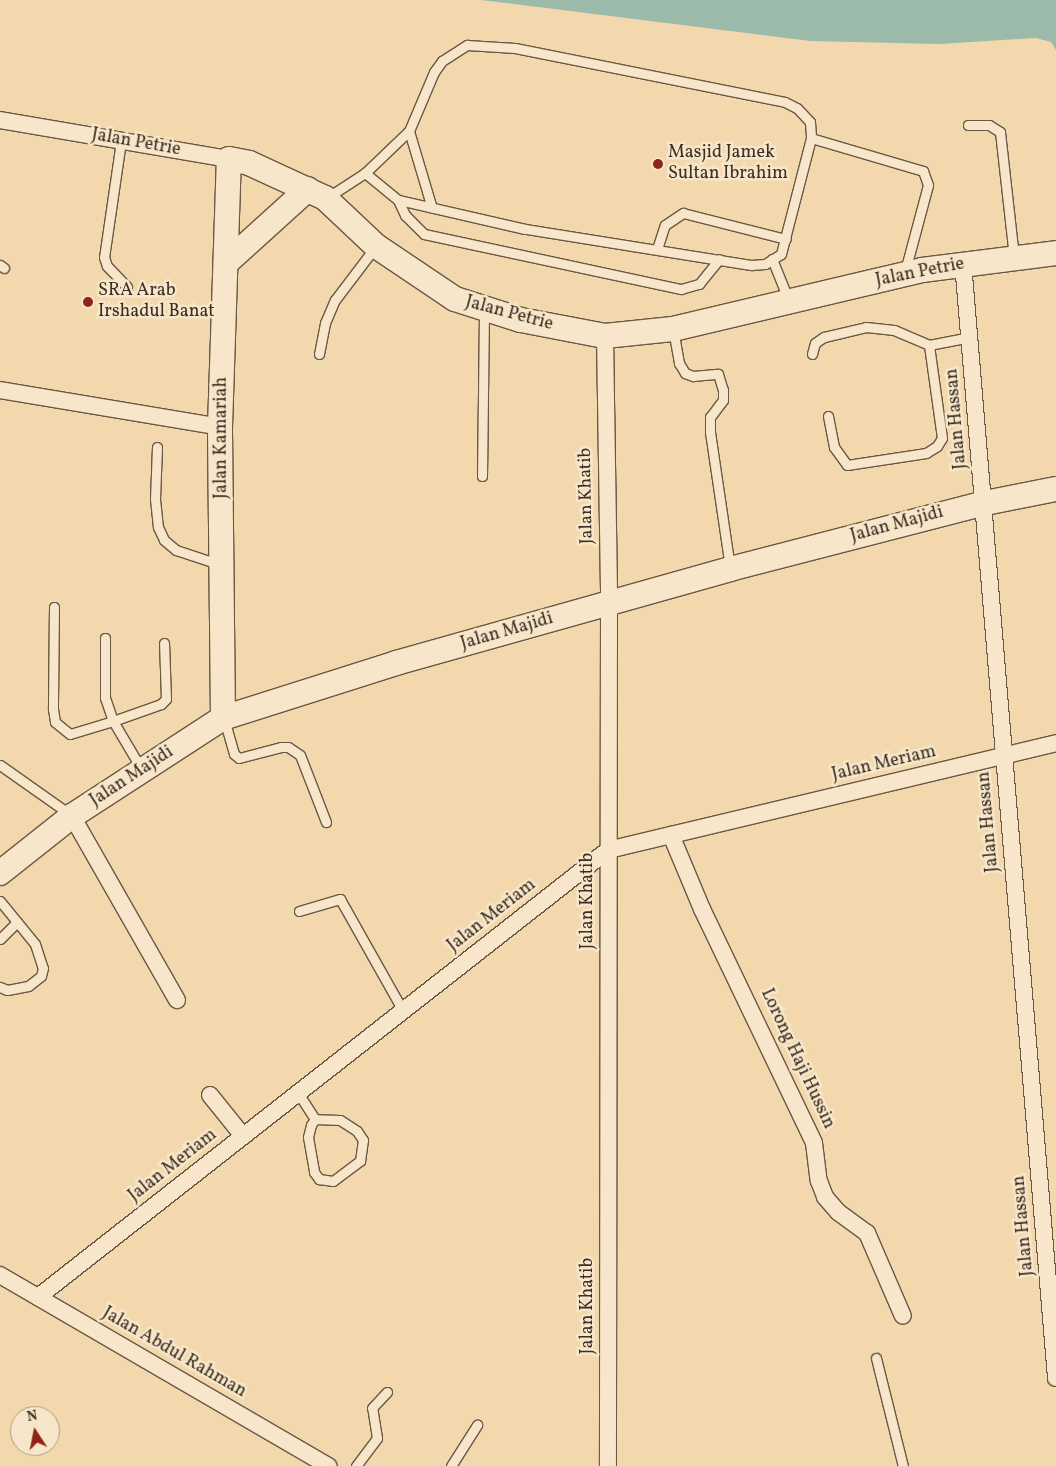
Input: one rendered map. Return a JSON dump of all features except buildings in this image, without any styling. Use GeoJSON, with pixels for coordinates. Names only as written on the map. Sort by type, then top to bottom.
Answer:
{"type":"FeatureCollection","features":[{"type":"Feature","properties":{"kind":"street","name":"Jalan Petrie"},"geometry":{"type":"LineString","coordinates":[[0,120],[249,163],[317,194],[376,246],[435,287],[484,308],[521,320],[604,336],[673,329],[904,274],[963,263],[1056,254]]}},
{"type":"Feature","properties":{"kind":"street","name":"Jalan Kamariah"},"geometry":{"type":"LineString","coordinates":[[223,718],[223,566],[220,427],[228,159]]}},
{"type":"Feature","properties":{"kind":"street"},"geometry":{"type":"LineString","coordinates":[[226,263],[317,194]]}},
{"type":"Feature","properties":{"kind":"street","name":"Jalan Hassan"},"geometry":{"type":"LineString","coordinates":[[963,263],[985,503],[1003,756],[1053,1293],[1056,1378]]}},
{"type":"Feature","properties":{"kind":"street","name":"Jalan Khatib"},"geometry":{"type":"LineString","coordinates":[[604,336],[609,603],[608,1466]]}},
{"type":"Feature","properties":{"kind":"street"},"geometry":{"type":"LineString","coordinates":[[0,390],[220,427]]}},
{"type":"Feature","properties":{"kind":"street","name":"Jalan Majidi"},"geometry":{"type":"LineString","coordinates":[[0,873],[72,816],[223,718],[396,664],[730,569],[985,503],[1056,489]]}},
{"type":"Feature","properties":{"kind":"street","name":"Jalan Meriam"},"geometry":{"type":"LineString","coordinates":[[38,1297],[608,850],[1056,743]]}},
{"type":"Feature","properties":{"kind":"street"},"geometry":{"type":"LineString","coordinates":[[72,816],[177,1000]]}},
{"type":"Feature","properties":{"kind":"street","name":"Lorong Haji Hussin"},"geometry":{"type":"LineString","coordinates":[[672,835],[702,909],[814,1143],[819,1180],[825,1197],[838,1212],[867,1233],[903,1316]]}},
{"type":"Feature","properties":{"kind":"street"},"geometry":{"type":"LineString","coordinates":[[210,1096],[243,1136]]}},
{"type":"Feature","properties":{"kind":"street","name":"Jalan Abdul Rahman"},"geometry":{"type":"LineString","coordinates":[[0,1275],[328,1466]]}},
{"type":"Feature","properties":{"kind":"lane"},"geometry":{"type":"LineString","coordinates":[[317,194],[365,173],[410,131],[425,88],[442,61],[467,46],[483,44],[785,102],[810,122],[811,138],[781,254],[772,260],[751,265],[719,258],[525,229],[398,200]]}},
{"type":"Feature","properties":{"kind":"lane"},"geometry":{"type":"LineString","coordinates":[[968,125],[989,125],[1000,132],[1014,259]]}},
{"type":"Feature","properties":{"kind":"lane"},"geometry":{"type":"LineString","coordinates":[[410,131],[432,208]]}},
{"type":"Feature","properties":{"kind":"lane"},"geometry":{"type":"LineString","coordinates":[[811,138],[923,171],[928,185],[904,274]]}},
{"type":"Feature","properties":{"kind":"lane"},"geometry":{"type":"LineString","coordinates":[[121,141],[104,257],[107,266],[128,287]]}},
{"type":"Feature","properties":{"kind":"lane"},"geometry":{"type":"LineString","coordinates":[[365,173],[398,200],[405,215],[424,234],[681,289],[699,284],[719,258]]}},
{"type":"Feature","properties":{"kind":"lane"},"geometry":{"type":"LineString","coordinates":[[658,249],[665,226],[683,213],[786,240]]}},
{"type":"Feature","properties":{"kind":"lane"},"geometry":{"type":"LineString","coordinates":[[319,354],[325,323],[335,300],[376,246]]}},
{"type":"Feature","properties":{"kind":"lane"},"geometry":{"type":"LineString","coordinates":[[772,260],[790,301]]}},
{"type":"Feature","properties":{"kind":"lane"},"geometry":{"type":"LineString","coordinates":[[482,476],[484,308]]}},
{"type":"Feature","properties":{"kind":"lane"},"geometry":{"type":"LineString","coordinates":[[812,354],[815,343],[824,337],[872,327],[894,330],[929,345],[970,337]]}},
{"type":"Feature","properties":{"kind":"lane"},"geometry":{"type":"LineString","coordinates":[[673,329],[679,364],[684,373],[692,376],[718,374],[723,390],[722,400],[710,417],[710,432],[730,569]]}},
{"type":"Feature","properties":{"kind":"lane"},"geometry":{"type":"LineString","coordinates":[[828,416],[834,447],[847,465],[926,453],[937,446],[942,438],[929,345]]}},
{"type":"Feature","properties":{"kind":"lane"},"geometry":{"type":"LineString","coordinates":[[156,447],[155,499],[158,527],[164,540],[176,550],[223,566]]}},
{"type":"Feature","properties":{"kind":"lane"},"geometry":{"type":"LineString","coordinates":[[54,607],[56,722],[70,734],[78,734],[161,704],[166,699],[164,643]]}},
{"type":"Feature","properties":{"kind":"lane"},"geometry":{"type":"LineString","coordinates":[[105,638],[105,698],[113,721],[142,770]]}},
{"type":"Feature","properties":{"kind":"lane"},"geometry":{"type":"LineString","coordinates":[[223,718],[234,754],[239,758],[281,747],[288,747],[300,755],[326,822]]}},
{"type":"Feature","properties":{"kind":"lane"},"geometry":{"type":"LineString","coordinates":[[0,765],[72,816]]}},
{"type":"Feature","properties":{"kind":"lane"},"geometry":{"type":"LineString","coordinates":[[299,911],[340,899],[403,1011]]}},
{"type":"Feature","properties":{"kind":"lane"},"geometry":{"type":"LineString","coordinates":[[0,901],[36,944],[43,968],[41,976],[28,986],[7,990],[0,987]]}},
{"type":"Feature","properties":{"kind":"lane"},"geometry":{"type":"LineString","coordinates":[[0,939],[17,922]]}},
{"type":"Feature","properties":{"kind":"lane"},"geometry":{"type":"LineString","coordinates":[[298,1093],[315,1120]]}},
{"type":"Feature","properties":{"kind":"lane"},"geometry":{"type":"LineString","coordinates":[[315,1120],[340,1120],[357,1131],[363,1140],[360,1161],[333,1182],[320,1179],[311,1162],[309,1132],[315,1120]]}},
{"type":"Feature","properties":{"kind":"lane"},"geometry":{"type":"LineString","coordinates":[[876,1358],[903,1466]]}},
{"type":"Feature","properties":{"kind":"lane"},"geometry":{"type":"LineString","coordinates":[[356,1466],[377,1438],[372,1408],[387,1392]]}},
{"type":"Feature","properties":{"kind":"lane"},"geometry":{"type":"LineString","coordinates":[[451,1466],[477,1425]]}},
{"type":"Feature","properties":{"kind":"shaded area"},"geometry":{"type":"Polygon","coordinates":[[[481,0],[1056,0],[1056,50],[1051,42],[1036,38],[939,44],[810,41],[481,0]]]}},
{"type":"Feature","properties":{"kind":"place","name":"Masjid Jamek Sultan Ibrahim"},"geometry":{"type":"Point","coordinates":[658,164]}},
{"type":"Feature","properties":{"kind":"place","name":"SRA Arab Irshadul Banat"},"geometry":{"type":"Point","coordinates":[88,302]}}]}
